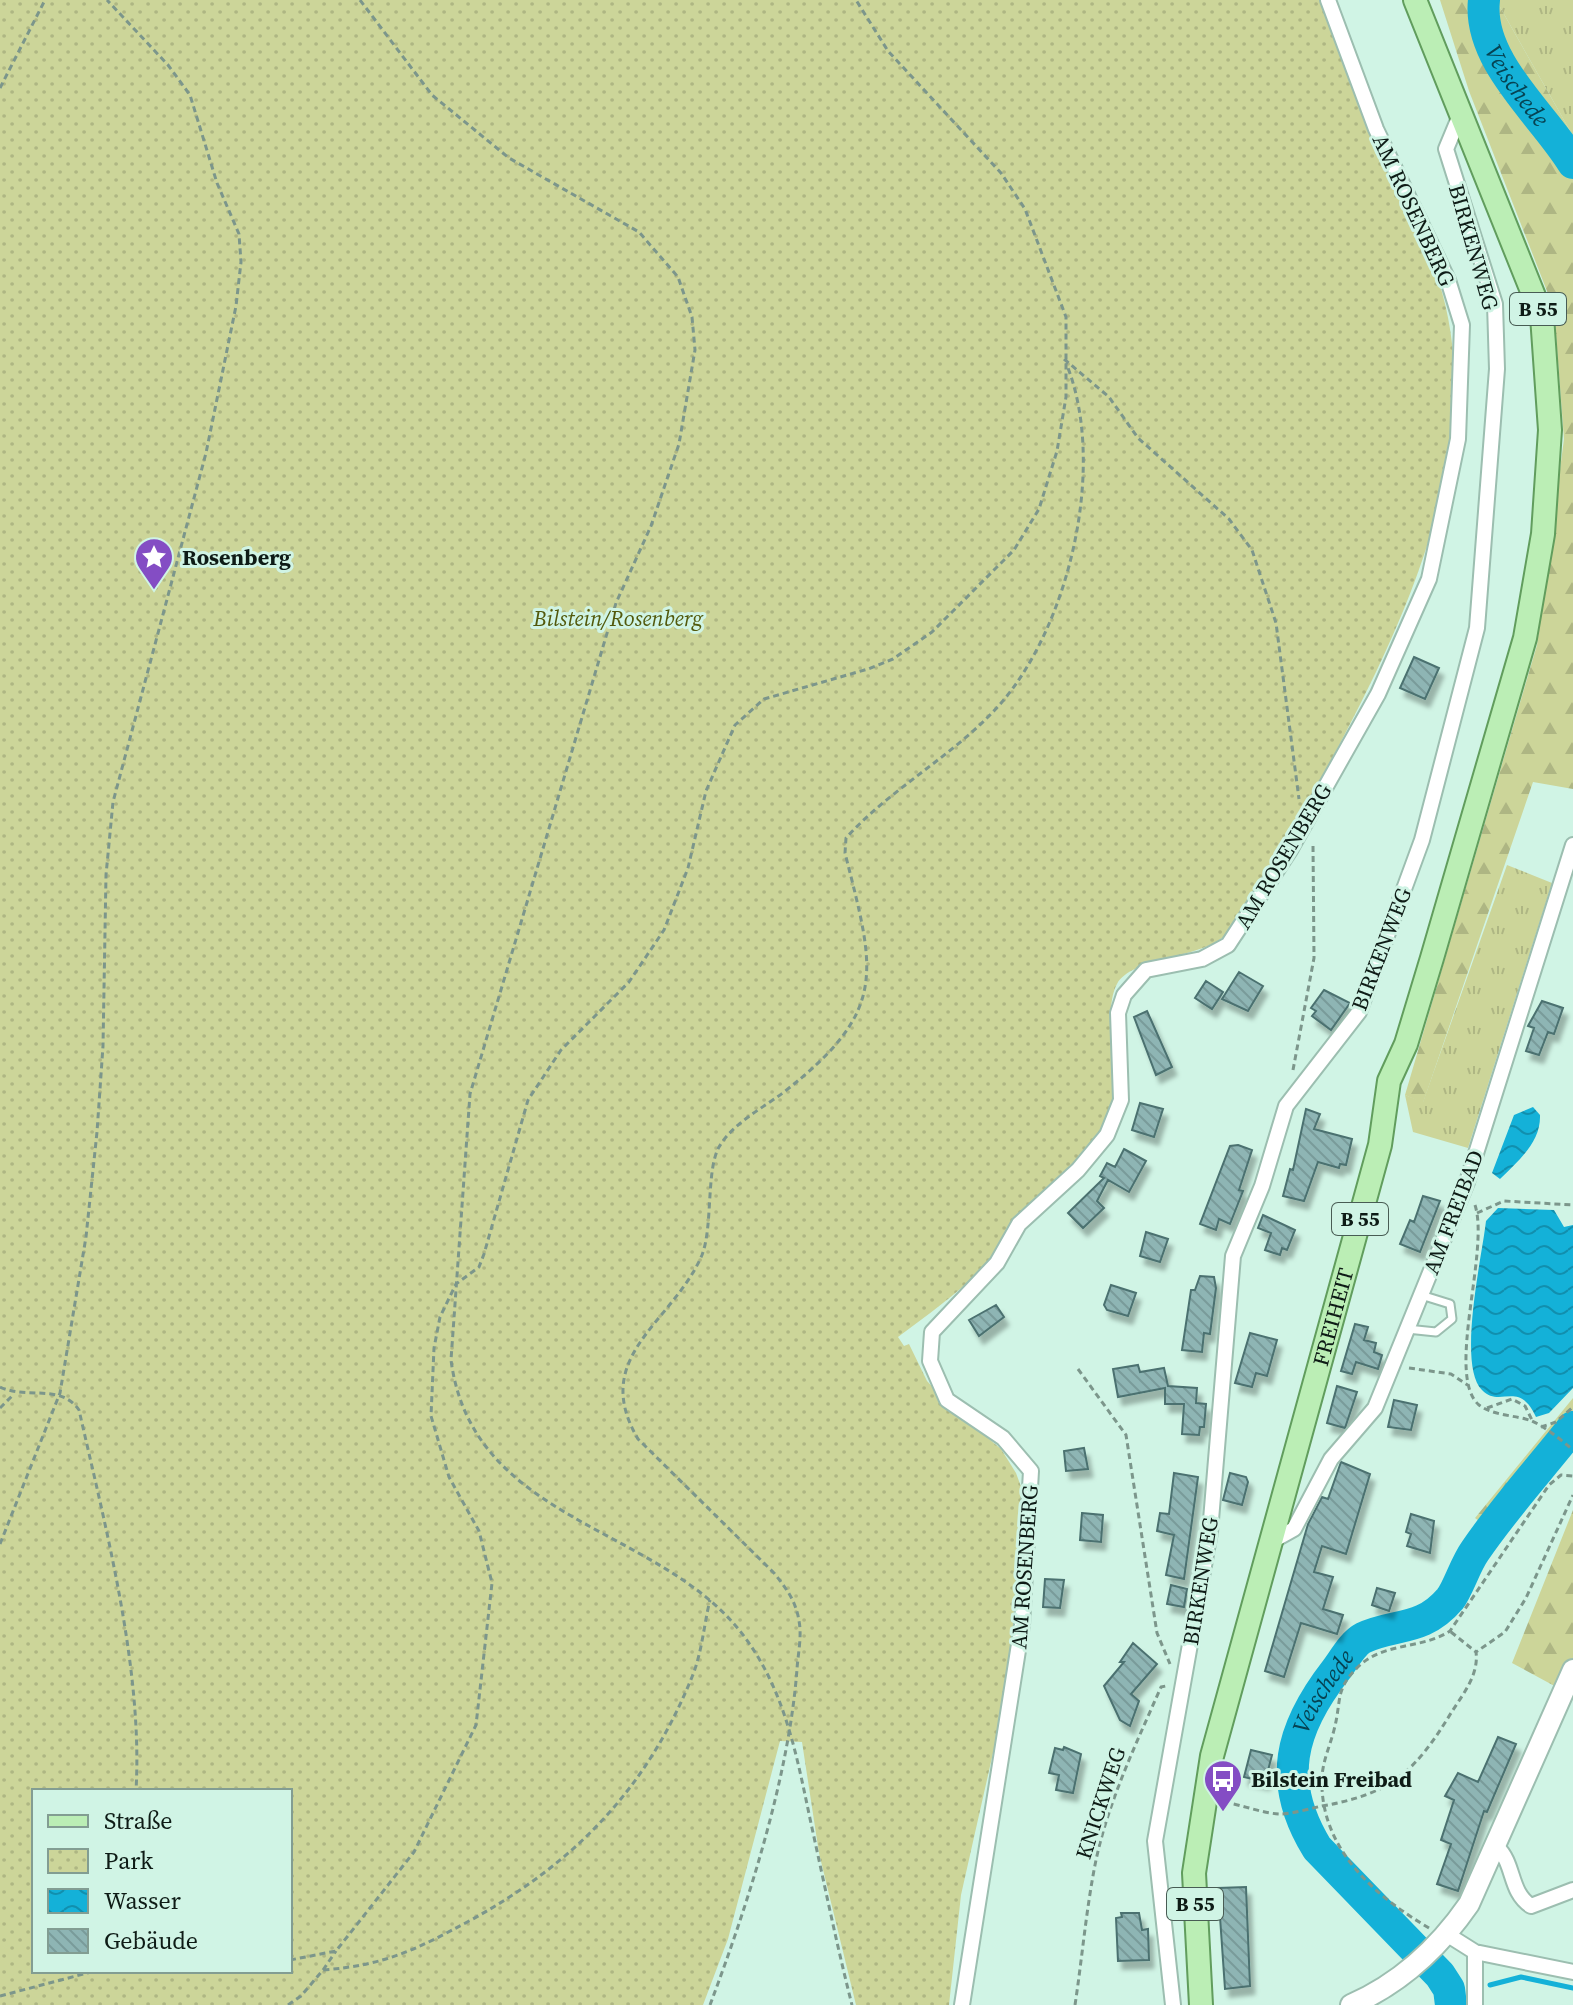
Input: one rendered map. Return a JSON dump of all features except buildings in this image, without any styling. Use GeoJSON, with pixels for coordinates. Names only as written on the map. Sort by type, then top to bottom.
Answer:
{"type":"FeatureCollection","features":[{"type":"Feature","properties":{"kind":"main road","name":"B 55"},"geometry":{"type":"LineString","coordinates":[[1415,0],[1461,113]]}},
{"type":"Feature","properties":{"kind":"main road","name":"FREIHEIT"},"geometry":{"type":"LineString","coordinates":[[1201,2005],[1194,1873],[1212,1756],[1380,1145],[1389,1081],[1420,998],[1525,638],[1543,534],[1550,430],[1542,316],[1461,113]]}},
{"type":"Feature","properties":{"kind":"main road"},"geometry":{"type":"LineString","coordinates":[[1351,2005],[1417,1966],[1444,1939],[1469,1904],[1497,1847],[1573,1670]]}},
{"type":"Feature","properties":{"kind":"street","name":"AM ROSENBERG"},"geometry":{"type":"LineString","coordinates":[[962,2005],[1022,1625],[1031,1471],[1003,1438],[947,1400],[930,1361],[932,1332],[997,1263],[1019,1224],[1078,1170],[1107,1135],[1121,1100],[1118,1013],[1124,995],[1146,970],[1202,959],[1228,945],[1307,820],[1378,694],[1429,579],[1458,439],[1462,325],[1448,280],[1376,129],[1328,0]]}},
{"type":"Feature","properties":{"kind":"street","name":"BIRKENWEG"},"geometry":{"type":"LineString","coordinates":[[1173,2005],[1155,1841],[1210,1532],[1233,1256],[1262,1186],[1286,1106],[1359,1012],[1422,840],[1477,628],[1497,369],[1495,304],[1446,149],[1461,113]]}},
{"type":"Feature","properties":{"kind":"street","name":"AM FREIBAD"},"geometry":{"type":"LineString","coordinates":[[1269,1543],[1294,1529],[1331,1459],[1375,1408],[1467,1182],[1573,845]]}},
{"type":"Feature","properties":{"kind":"street"},"geometry":{"type":"LineString","coordinates":[[1497,1847],[1508,1863],[1520,1897],[1531,1906],[1573,1890]]}},
{"type":"Feature","properties":{"kind":"street"},"geometry":{"type":"LineString","coordinates":[[1444,1939],[1475,1952],[1573,1972]]}},
{"type":"Feature","properties":{"kind":"street"},"geometry":{"type":"LineString","coordinates":[[1475,1952],[1475,2005]]}},
{"type":"Feature","properties":{"kind":"lane"},"geometry":{"type":"LineString","coordinates":[[1407,1329],[1436,1332],[1452,1319],[1450,1304],[1421,1295]]}},
{"type":"Feature","properties":{"kind":"path"},"geometry":{"type":"LineString","coordinates":[[0,88],[45,0]]}},
{"type":"Feature","properties":{"kind":"path"},"geometry":{"type":"LineString","coordinates":[[0,1544],[60,1393],[86,1237],[97,1132],[103,1046],[106,875],[113,802],[206,453],[236,306],[241,262],[239,234],[217,183],[190,95],[168,65],[107,0]]}},
{"type":"Feature","properties":{"kind":"path"},"geometry":{"type":"LineString","coordinates":[[360,0],[432,95],[509,158],[639,232],[678,277],[692,317],[695,350],[679,444],[651,526],[616,603],[470,1094],[451,1360],[455,1388],[484,1447],[506,1470],[564,1514],[710,1600],[740,1631],[760,1661],[790,1724],[852,2005]]}},
{"type":"Feature","properties":{"kind":"path"},"geometry":{"type":"LineString","coordinates":[[288,2005],[301,1996],[323,1970],[414,1852],[476,1725],[492,1583],[479,1531],[449,1477],[431,1416],[434,1348],[440,1317],[456,1284],[479,1267],[484,1254],[528,1100],[561,1050],[629,982],[664,930],[688,868],[706,791],[735,725],[764,699],[893,659],[932,632],[995,572],[1014,550],[1039,509],[1063,421],[1066,317],[1025,209],[1001,173],[888,51],[856,0]]}},
{"type":"Feature","properties":{"kind":"path"},"geometry":{"type":"LineString","coordinates":[[1064,359],[1109,397],[1138,438],[1229,519],[1252,550],[1276,623],[1290,714],[1295,786],[1313,839],[1314,958],[1286,1106]]}},
{"type":"Feature","properties":{"kind":"path"},"geometry":{"type":"LineString","coordinates":[[710,2005],[732,1946],[790,1724],[800,1623],[792,1595],[638,1439],[623,1415],[621,1390],[631,1353],[702,1254],[718,1148],[735,1129],[830,1054],[857,1018],[866,987],[866,939],[845,853],[846,838],[1002,701],[1059,600],[1074,546],[1085,461],[1076,389],[1064,359]]}},
{"type":"Feature","properties":{"kind":"path"},"geometry":{"type":"LineString","coordinates":[[1467,1182],[1477,1213],[1479,1250],[1465,1352],[1469,1386],[1476,1401],[1487,1408],[1533,1422],[1572,1448]]}},
{"type":"Feature","properties":{"kind":"path"},"geometry":{"type":"LineString","coordinates":[[1477,1213],[1504,1201],[1573,1205]]}},
{"type":"Feature","properties":{"kind":"path"},"geometry":{"type":"LineString","coordinates":[[1393,1365],[1451,1374],[1469,1386]]}},
{"type":"Feature","properties":{"kind":"path"},"geometry":{"type":"LineString","coordinates":[[1078,1369],[1126,1435],[1157,1633],[1168,1662],[1184,1679]]}},
{"type":"Feature","properties":{"kind":"path"},"geometry":{"type":"LineString","coordinates":[[0,1387],[14,1394],[60,1393],[70,1397],[79,1410],[130,1662],[139,1748],[136,1789]]}},
{"type":"Feature","properties":{"kind":"path"},"geometry":{"type":"LineString","coordinates":[[0,1408],[14,1394]]}},
{"type":"Feature","properties":{"kind":"path"},"geometry":{"type":"LineString","coordinates":[[1487,1408],[1512,1399],[1525,1406],[1533,1422]]}},
{"type":"Feature","properties":{"kind":"path"},"geometry":{"type":"LineString","coordinates":[[1541,1427],[1556,1422],[1573,1407]]}},
{"type":"Feature","properties":{"kind":"path"},"geometry":{"type":"LineString","coordinates":[[1444,1939],[1368,1882],[1338,1849],[1331,1836],[1322,1778],[1343,1685],[1375,1655],[1436,1641],[1450,1631],[1549,1485],[1561,1475],[1573,1476]]}},
{"type":"Feature","properties":{"kind":"path"},"geometry":{"type":"LineString","coordinates":[[1476,1652],[1505,1632],[1526,1598],[1573,1495]]}},
{"type":"Feature","properties":{"kind":"path"},"geometry":{"type":"LineString","coordinates":[[323,1970],[370,1967],[459,1927],[507,1900],[565,1857],[608,1818],[643,1769],[693,1675],[710,1600]]}},
{"type":"Feature","properties":{"kind":"path"},"geometry":{"type":"LineString","coordinates":[[1205,1803],[1223,1802],[1278,1814],[1356,1801],[1382,1790],[1413,1766],[1478,1666],[1476,1652],[1450,1631]]}},
{"type":"Feature","properties":{"kind":"path","name":"KNICKWEG"},"geometry":{"type":"LineString","coordinates":[[1075,2005],[1095,1864],[1111,1811],[1161,1687],[1184,1679]]}},
{"type":"Feature","properties":{"kind":"path"},"geometry":{"type":"LineString","coordinates":[[292,1960],[336,1951]]}},
{"type":"Feature","properties":{"kind":"path"},"geometry":{"type":"LineString","coordinates":[[0,1996],[87,1973]]}},
{"type":"Feature","properties":{"kind":"green space","name":"Bilstein/Rosenberg"},"geometry":{"type":"Polygon","coordinates":[[[0,0],[1324,0],[1383,156],[1438,279],[1452,342],[1454,405],[1447,469],[1431,532],[1410,594],[1356,713],[1279,860],[1230,931],[1198,950],[1136,968],[1117,984],[1111,1010],[1114,1096],[1106,1128],[1098,1144],[1075,1170],[1014,1220],[979,1272],[898,1337],[904,1346],[909,1344],[927,1381],[952,1408],[1001,1449],[1016,1473],[1027,1503],[1009,1682],[961,1895],[949,2005],[856,2005],[819,1853],[802,1742],[780,1741],[728,1939],[703,2005],[0,2005],[0,0]]]}},
{"type":"Feature","properties":{"kind":"green space"},"geometry":{"type":"Polygon","coordinates":[[[1440,0],[1496,0],[1573,136],[1573,789],[1533,782],[1423,1103],[1405,1095],[1537,645],[1564,439],[1554,309],[1469,91],[1440,0]]]}},
{"type":"Feature","properties":{"kind":"green space"},"geometry":{"type":"Polygon","coordinates":[[[1496,0],[1573,0],[1573,136],[1496,0]]]}},
{"type":"Feature","properties":{"kind":"green space"},"geometry":{"type":"Polygon","coordinates":[[[1507,865],[1552,883],[1468,1148],[1413,1132],[1405,1095],[1423,1102],[1507,865]]]}},
{"type":"Feature","properties":{"kind":"green space"},"geometry":{"type":"Polygon","coordinates":[[[1573,1398],[1573,1445],[1501,1538],[1475,1518],[1573,1398]]]}},
{"type":"Feature","properties":{"kind":"green space"},"geometry":{"type":"Polygon","coordinates":[[[1573,1510],[1573,1696],[1512,1663],[1573,1510]]]}},
{"type":"Feature","properties":{"kind":"water"},"geometry":{"type":"Polygon","coordinates":[[[1533,1107],[1540,1115],[1537,1134],[1528,1150],[1500,1179],[1492,1173],[1514,1115],[1533,1107]]]}},
{"type":"Feature","properties":{"kind":"water"},"geometry":{"type":"Polygon","coordinates":[[[1498,1208],[1554,1210],[1564,1227],[1573,1225],[1573,1388],[1549,1413],[1536,1417],[1523,1399],[1489,1395],[1482,1390],[1475,1377],[1471,1335],[1476,1284],[1486,1221],[1498,1208]]]}},
{"type":"Feature","properties":{"kind":"waterway","name":"Veischede"},"geometry":{"type":"LineString","coordinates":[[1484,0],[1485,23],[1501,66],[1573,163]]}},
{"type":"Feature","properties":{"kind":"waterway","name":"Veischede"},"geometry":{"type":"LineString","coordinates":[[1451,2005],[1449,1989],[1440,1975],[1317,1848],[1296,1800],[1294,1756],[1308,1713],[1352,1648],[1363,1638],[1419,1622],[1440,1610],[1453,1595],[1471,1557],[1486,1535],[1573,1427]]}},
{"type":"Feature","properties":{"kind":"waterway"},"geometry":{"type":"LineString","coordinates":[[1490,1985],[1521,1977],[1573,1988]]}},
{"type":"Feature","properties":{"kind":"place","name":"Rosenberg"},"geometry":{"type":"Point","coordinates":[154,591]}},
{"type":"Feature","properties":{"kind":"place","name":"Bilstein Freibad"},"geometry":{"type":"Point","coordinates":[1223,1813]}}]}
